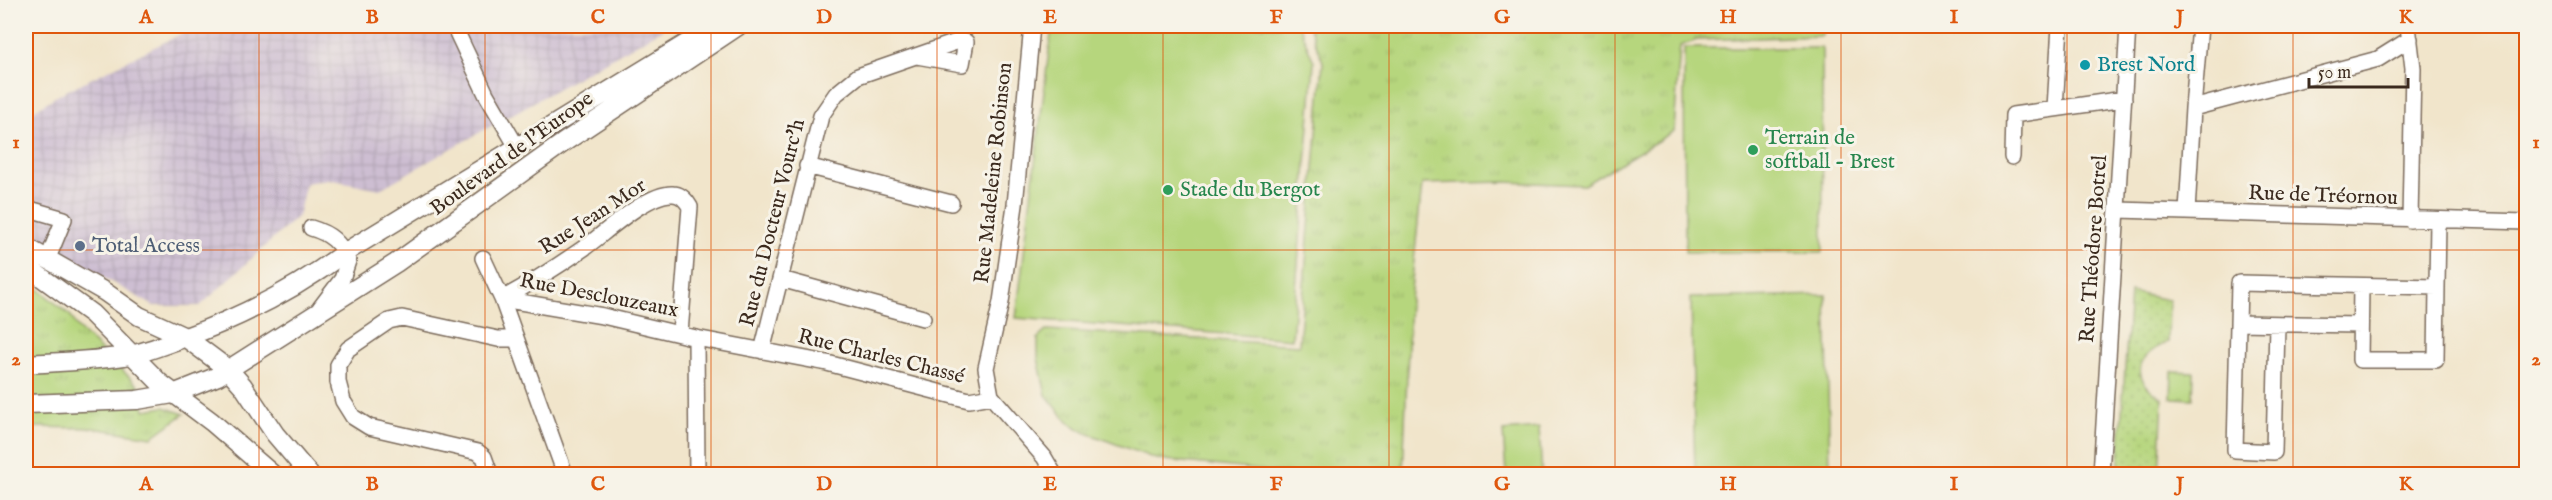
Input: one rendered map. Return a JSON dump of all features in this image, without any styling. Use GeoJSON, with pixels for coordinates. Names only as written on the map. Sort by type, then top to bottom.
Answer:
{"type":"FeatureCollection","features":[{"type":"Feature","properties":{"kind":"main road","name":"Boulevard de l'Europe"},"geometry":{"type":"LineString","coordinates":[[130,355],[185,337],[269,302],[344,253],[717,26]]}},
{"type":"Feature","properties":{"kind":"main road","name":"Boulevard de l'Europe"},"geometry":{"type":"LineString","coordinates":[[173,394],[228,370],[311,318],[437,235],[563,143],[738,26]]}},
{"type":"Feature","properties":{"kind":"main road"},"geometry":{"type":"LineString","coordinates":[[26,247],[105,292],[139,316],[185,337],[228,370],[243,386],[275,434],[309,474]]}},
{"type":"Feature","properties":{"kind":"main road"},"geometry":{"type":"LineString","coordinates":[[26,266],[92,314],[130,355],[173,394],[212,422],[272,474]]}},
{"type":"Feature","properties":{"kind":"main road"},"geometry":{"type":"LineString","coordinates":[[26,364],[130,355]]}},
{"type":"Feature","properties":{"kind":"main road"},"geometry":{"type":"LineString","coordinates":[[26,404],[137,400],[173,394]]}},
{"type":"Feature","properties":{"kind":"street"},"geometry":{"type":"LineString","coordinates":[[454,26],[486,94],[517,147]]}},
{"type":"Feature","properties":{"kind":"street","name":"Rue Madeleine Robinson"},"geometry":{"type":"LineString","coordinates":[[990,396],[986,368],[1002,294],[1015,205],[1032,26]]}},
{"type":"Feature","properties":{"kind":"street"},"geometry":{"type":"LineString","coordinates":[[2055,108],[2060,26]]}},
{"type":"Feature","properties":{"kind":"street","name":"Rue Théodore Botrel"},"geometry":{"type":"LineString","coordinates":[[2101,474],[2128,26]]}},
{"type":"Feature","properties":{"kind":"street"},"geometry":{"type":"LineString","coordinates":[[2187,212],[2200,26]]}},
{"type":"Feature","properties":{"kind":"street"},"geometry":{"type":"LineString","coordinates":[[2193,108],[2378,59],[2409,32]]}},
{"type":"Feature","properties":{"kind":"street"},"geometry":{"type":"LineString","coordinates":[[2409,32],[2413,68],[2410,220]]}},
{"type":"Feature","properties":{"kind":"street","name":"Rue du Docteur Vourc'h"},"geometry":{"type":"LineString","coordinates":[[762,351],[821,116],[836,94],[858,76],[917,56]]}},
{"type":"Feature","properties":{"kind":"street"},"geometry":{"type":"LineString","coordinates":[[2012,157],[2013,115],[2124,99]]}},
{"type":"Feature","properties":{"kind":"street"},"geometry":{"type":"LineString","coordinates":[[807,166],[951,202]]}},
{"type":"Feature","properties":{"kind":"street","name":"Rue Jean Mor"},"geometry":{"type":"LineString","coordinates":[[502,299],[583,249],[636,210],[661,195],[674,194],[685,198],[690,207],[680,333]]}},
{"type":"Feature","properties":{"kind":"street"},"geometry":{"type":"LineString","coordinates":[[26,208],[64,219],[48,258]]}},
{"type":"Feature","properties":{"kind":"street","name":"Rue de Tréornou"},"geometry":{"type":"LineString","coordinates":[[2118,210],[2526,222]]}},
{"type":"Feature","properties":{"kind":"street"},"geometry":{"type":"LineString","coordinates":[[2361,286],[2360,360],[2436,360],[2438,220]]}},
{"type":"Feature","properties":{"kind":"street"},"geometry":{"type":"LineString","coordinates":[[311,228],[330,233],[344,253]]}},
{"type":"Feature","properties":{"kind":"street","name":"Boulevard de l'Europe"},"geometry":{"type":"LineString","coordinates":[[311,318],[347,269],[344,253]]}},
{"type":"Feature","properties":{"kind":"street"},"geometry":{"type":"LineString","coordinates":[[483,258],[502,299],[565,474]]}},
{"type":"Feature","properties":{"kind":"street"},"geometry":{"type":"LineString","coordinates":[[781,279],[923,318]]}},
{"type":"Feature","properties":{"kind":"street"},"geometry":{"type":"LineString","coordinates":[[2277,324],[2274,452],[2235,450],[2240,283],[2437,288]]}},
{"type":"Feature","properties":{"kind":"street","name":"Rue Desclouzeaux"},"geometry":{"type":"LineString","coordinates":[[502,299],[680,333],[696,339],[697,474]]}},
{"type":"Feature","properties":{"kind":"street"},"geometry":{"type":"LineString","coordinates":[[490,474],[484,458],[478,452],[369,427],[353,417],[343,401],[338,382],[338,365],[348,349],[389,321],[402,318],[498,339],[516,339]]}},
{"type":"Feature","properties":{"kind":"street"},"geometry":{"type":"LineString","coordinates":[[2238,323],[2360,325]]}},
{"type":"Feature","properties":{"kind":"street","name":"Rue Charles Chassé"},"geometry":{"type":"LineString","coordinates":[[696,339],[827,363],[969,400],[990,396],[1044,457],[1054,474]]}},
{"type":"Feature","properties":{"kind":"shaded area"},"geometry":{"type":"Polygon","coordinates":[[[197,26],[668,26],[380,189],[328,179],[306,183],[298,216],[200,306],[154,306],[26,234],[26,116],[58,95],[197,26]]]}},
{"type":"Feature","properties":{"kind":"green space","name":"Stade du Bergot"},"geometry":{"type":"Polygon","coordinates":[[[1052,26],[1299,26],[1314,62],[1292,339],[1016,318],[1052,26]]]}},
{"type":"Feature","properties":{"kind":"green space"},"geometry":{"type":"Polygon","coordinates":[[[1309,26],[1822,26],[1822,36],[1697,40],[1680,46],[1674,131],[1584,185],[1504,182],[1422,184],[1410,300],[1403,474],[1296,474],[1156,459],[1084,432],[1068,422],[1046,395],[1038,358],[1038,338],[1047,330],[1299,345],[1323,62],[1309,26]]]}},
{"type":"Feature","properties":{"kind":"green space","name":"Terrain de softball - Brest"},"geometry":{"type":"Polygon","coordinates":[[[1684,48],[1822,48],[1823,252],[1685,252],[1684,48]]]}},
{"type":"Feature","properties":{"kind":"green space"},"geometry":{"type":"Polygon","coordinates":[[[26,279],[71,316],[77,327],[141,388],[145,410],[164,407],[184,414],[152,437],[92,428],[26,427],[26,279]]]}},
{"type":"Feature","properties":{"kind":"green space"},"geometry":{"type":"Polygon","coordinates":[[[2130,292],[2169,300],[2168,342],[2148,354],[2140,369],[2145,384],[2163,399],[2159,474],[2118,474],[2130,292]]]}},
{"type":"Feature","properties":{"kind":"green space"},"geometry":{"type":"Polygon","coordinates":[[[1826,295],[1830,474],[1695,474],[1691,298],[1826,295]]]}},
{"type":"Feature","properties":{"kind":"green space"},"geometry":{"type":"Polygon","coordinates":[[[2172,371],[2194,372],[2193,399],[2171,398],[2172,371]]]}},
{"type":"Feature","properties":{"kind":"green space"},"geometry":{"type":"Polygon","coordinates":[[[1539,428],[1542,474],[1506,474],[1503,431],[1539,428]]]}},
{"type":"Feature","properties":{"kind":"place","name":"Brest Nord"},"geometry":{"type":"Point","coordinates":[2085,65]}},
{"type":"Feature","properties":{"kind":"place","name":"Terrain de softball - Brest"},"geometry":{"type":"Point","coordinates":[1753,150]}},
{"type":"Feature","properties":{"kind":"place","name":"Stade du Bergot"},"geometry":{"type":"Point","coordinates":[1168,190]}},
{"type":"Feature","properties":{"kind":"place","name":"Total Access"},"geometry":{"type":"Point","coordinates":[80,246]}}]}
